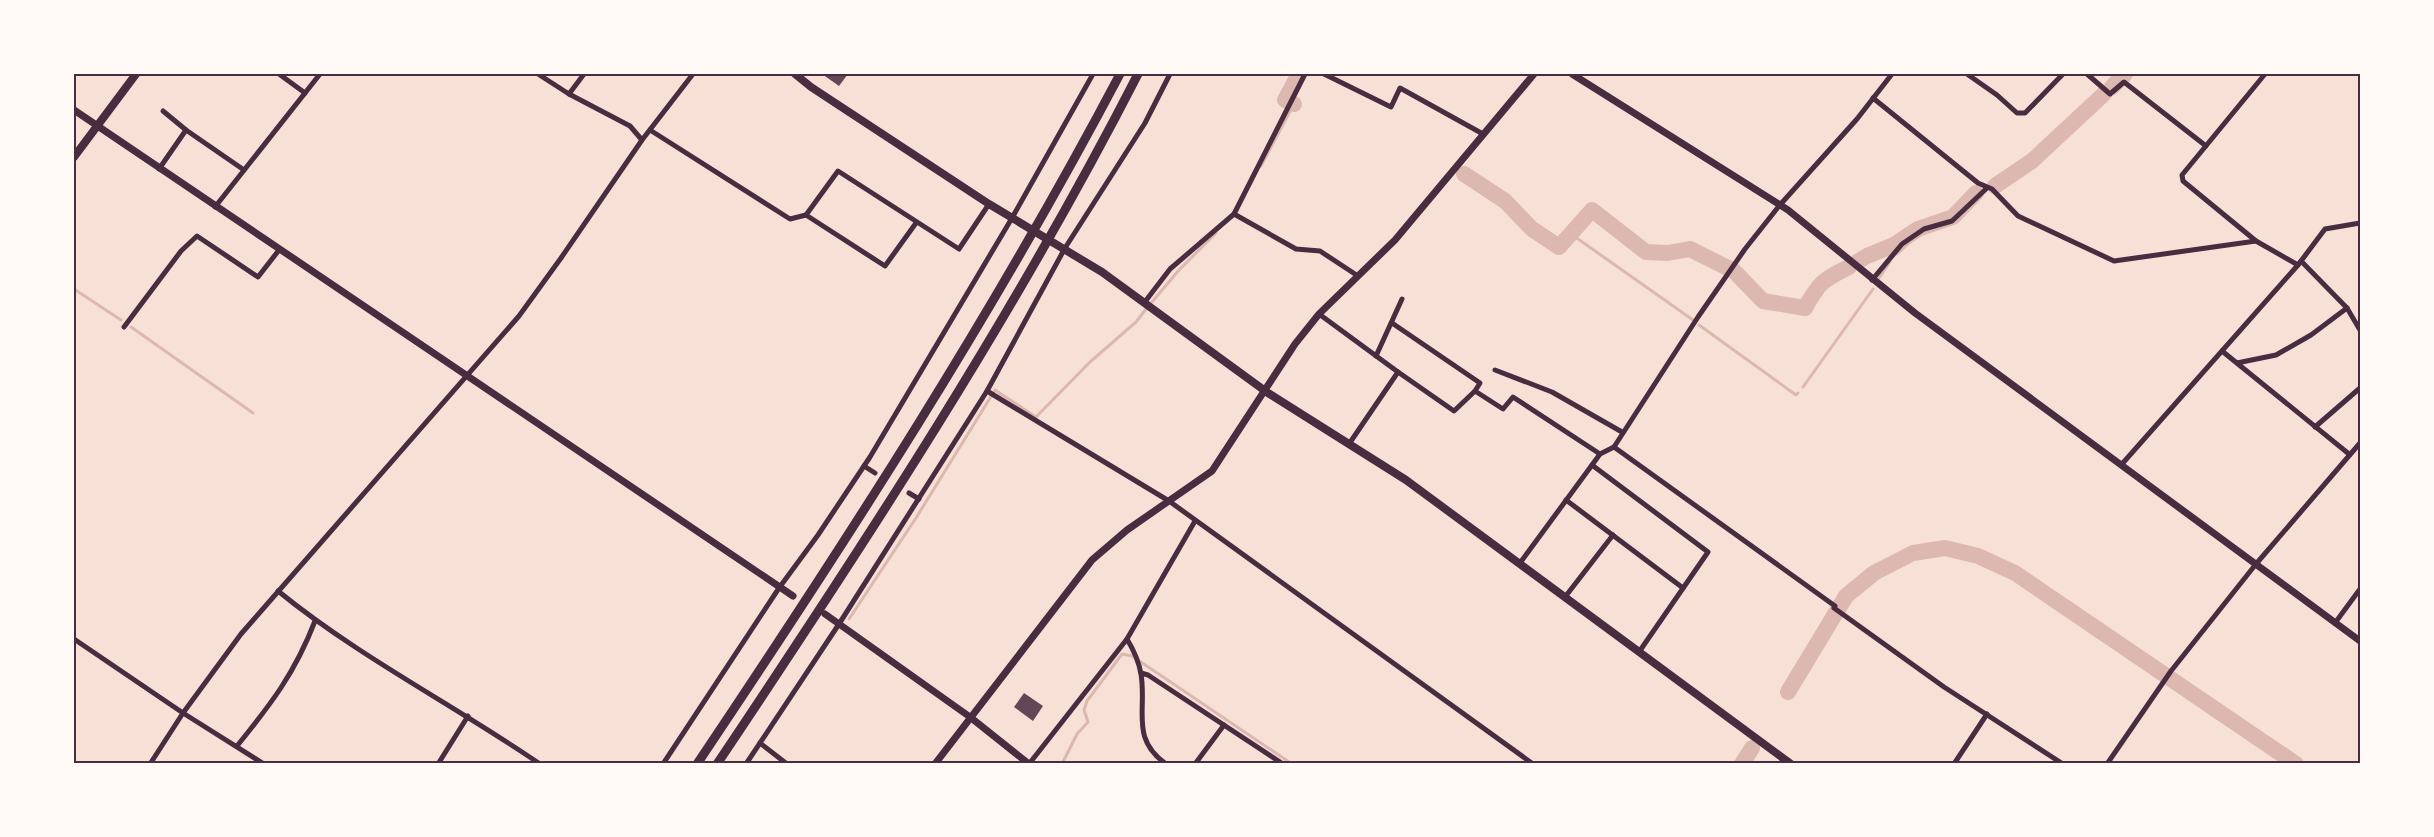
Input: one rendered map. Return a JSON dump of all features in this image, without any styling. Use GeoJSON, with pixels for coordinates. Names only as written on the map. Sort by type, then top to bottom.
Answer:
{"type":"FeatureCollection","features":[{"type":"Feature","properties":{"kind":"highway"},"geometry":{"type":"LineString","coordinates":[[697,764],[865,510],[1016,262],[1120,74]]}},
{"type":"Feature","properties":{"kind":"highway"},"geometry":{"type":"LineString","coordinates":[[717,764],[891,499],[1030,271],[1138,74]]}},
{"type":"Feature","properties":{"kind":"main road"},"geometry":{"type":"LineString","coordinates":[[74,157],[136,74]]}},
{"type":"Feature","properties":{"kind":"main road"},"geometry":{"type":"LineString","coordinates":[[795,74],[811,87],[989,204],[1065,248],[1266,391],[1406,480],[1791,764]]}},
{"type":"Feature","properties":{"kind":"street"},"geometry":{"type":"LineString","coordinates":[[279,74],[305,93]]}},
{"type":"Feature","properties":{"kind":"street"},"geometry":{"type":"LineString","coordinates":[[215,207],[320,74]]}},
{"type":"Feature","properties":{"kind":"street"},"geometry":{"type":"LineString","coordinates":[[538,74],[569,94],[630,126],[642,140]]}},
{"type":"Feature","properties":{"kind":"street"},"geometry":{"type":"LineString","coordinates":[[569,94],[584,74]]}},
{"type":"Feature","properties":{"kind":"street"},"geometry":{"type":"LineString","coordinates":[[150,764],[183,713],[241,634],[519,316],[642,140],[693,74]]}},
{"type":"Feature","properties":{"kind":"street"},"geometry":{"type":"LineString","coordinates":[[663,764],[779,588],[864,466],[1012,218],[1093,74]]}},
{"type":"Feature","properties":{"kind":"street"},"geometry":{"type":"LineString","coordinates":[[746,764],[839,624],[987,391],[1065,248],[1145,123],[1170,74]]}},
{"type":"Feature","properties":{"kind":"street"},"geometry":{"type":"LineString","coordinates":[[1144,303],[1170,269],[1234,214],[1305,74]]}},
{"type":"Feature","properties":{"kind":"street"},"geometry":{"type":"LineString","coordinates":[[1324,74],[1391,106],[1400,88],[1483,134]]}},
{"type":"Feature","properties":{"kind":"street"},"geometry":{"type":"LineString","coordinates":[[935,764],[1079,574],[1107,546],[1212,471],[1295,344],[1319,314],[1395,240],[1534,74]]}},
{"type":"Feature","properties":{"kind":"street"},"geometry":{"type":"LineString","coordinates":[[1572,74],[1796,217],[1872,280],[2361,641]]}},
{"type":"Feature","properties":{"kind":"street"},"geometry":{"type":"LineString","coordinates":[[1520,563],[1600,454],[1614,447],[1731,269],[1779,206],[1892,74]]}},
{"type":"Feature","properties":{"kind":"street"},"geometry":{"type":"LineString","coordinates":[[1967,74],[1997,95],[2017,113],[2025,113],[2063,74]]}},
{"type":"Feature","properties":{"kind":"street"},"geometry":{"type":"LineString","coordinates":[[2087,74],[2110,93],[2124,82],[2206,146]]}},
{"type":"Feature","properties":{"kind":"street"},"geometry":{"type":"LineString","coordinates":[[2265,74],[2182,175],[2183,181],[2256,241],[2299,263],[2347,308],[2361,330]]}},
{"type":"Feature","properties":{"kind":"street"},"geometry":{"type":"LineString","coordinates":[[1873,98],[1978,183],[1992,189],[2018,216],[2114,261],[2256,241]]}},
{"type":"Feature","properties":{"kind":"street"},"geometry":{"type":"LineString","coordinates":[[74,110],[793,596]]}},
{"type":"Feature","properties":{"kind":"street"},"geometry":{"type":"LineString","coordinates":[[163,111],[186,130],[244,170]]}},
{"type":"Feature","properties":{"kind":"street"},"geometry":{"type":"LineString","coordinates":[[159,169],[186,130]]}},
{"type":"Feature","properties":{"kind":"street"},"geometry":{"type":"LineString","coordinates":[[650,130],[790,219],[806,215],[838,171],[959,249],[989,204]]}},
{"type":"Feature","properties":{"kind":"street"},"geometry":{"type":"LineString","coordinates":[[1872,280],[1902,244],[1924,229],[1952,221],[1987,188]]}},
{"type":"Feature","properties":{"kind":"street"},"geometry":{"type":"LineString","coordinates":[[1234,214],[1296,249],[1320,251],[1358,276]]}},
{"type":"Feature","properties":{"kind":"street"},"geometry":{"type":"LineString","coordinates":[[806,215],[885,266],[916,223]]}},
{"type":"Feature","properties":{"kind":"street"},"geometry":{"type":"LineString","coordinates":[[2122,464],[2299,263],[2325,229],[2361,223]]}},
{"type":"Feature","properties":{"kind":"street"},"geometry":{"type":"LineString","coordinates":[[123,327],[181,251],[197,236],[258,277],[279,250]]}},
{"type":"Feature","properties":{"kind":"street"},"geometry":{"type":"LineString","coordinates":[[1376,356],[1402,299]]}},
{"type":"Feature","properties":{"kind":"street"},"geometry":{"type":"LineString","coordinates":[[2237,363],[2276,355],[2311,335],[2347,308]]}},
{"type":"Feature","properties":{"kind":"street"},"geometry":{"type":"LineString","coordinates":[[1319,314],[1454,411],[1480,383],[1392,322]]}},
{"type":"Feature","properties":{"kind":"street"},"geometry":{"type":"LineString","coordinates":[[2222,351],[2349,454]]}},
{"type":"Feature","properties":{"kind":"street"},"geometry":{"type":"LineString","coordinates":[[1495,370],[1552,392],[1622,432]]}},
{"type":"Feature","properties":{"kind":"street"},"geometry":{"type":"LineString","coordinates":[[1348,444],[1398,372]]}},
{"type":"Feature","properties":{"kind":"street"},"geometry":{"type":"LineString","coordinates":[[2315,427],[2361,388]]}},
{"type":"Feature","properties":{"kind":"street"},"geometry":{"type":"LineString","coordinates":[[987,391],[1169,501],[1533,764]]}},
{"type":"Feature","properties":{"kind":"street"},"geometry":{"type":"LineString","coordinates":[[1475,391],[1503,409],[1513,397],[1600,454]]}},
{"type":"Feature","properties":{"kind":"street"},"geometry":{"type":"LineString","coordinates":[[2107,764],[2170,671],[2256,564],[2349,454],[2361,443]]}},
{"type":"Feature","properties":{"kind":"street"},"geometry":{"type":"LineString","coordinates":[[1614,447],[1944,687],[2062,764]]}},
{"type":"Feature","properties":{"kind":"street"},"geometry":{"type":"LineString","coordinates":[[1592,465],[1708,552],[1639,652]]}},
{"type":"Feature","properties":{"kind":"street"},"geometry":{"type":"LineString","coordinates":[[864,466],[875,473]]}},
{"type":"Feature","properties":{"kind":"street"},"geometry":{"type":"LineString","coordinates":[[909,494],[919,499]]}},
{"type":"Feature","properties":{"kind":"street"},"geometry":{"type":"LineString","coordinates":[[1566,500],[1683,588]]}},
{"type":"Feature","properties":{"kind":"street"},"geometry":{"type":"LineString","coordinates":[[825,614],[970,717],[1029,764],[1127,639],[1195,521]]}},
{"type":"Feature","properties":{"kind":"street"},"geometry":{"type":"LineString","coordinates":[[1565,597],[1613,535]]}},
{"type":"Feature","properties":{"kind":"street"},"geometry":{"type":"LineString","coordinates":[[2336,623],[2361,589]]}},
{"type":"Feature","properties":{"kind":"street"},"geometry":{"type":"LineString","coordinates":[[278,591],[315,621],[468,716],[540,764]]}},
{"type":"Feature","properties":{"kind":"street"},"geometry":{"type":"LineString","coordinates":[[237,746],[279,693],[304,649],[315,621]]}},
{"type":"Feature","properties":{"kind":"street"},"geometry":{"type":"LineString","coordinates":[[74,639],[183,713],[264,764]]}},
{"type":"Feature","properties":{"kind":"street"},"geometry":{"type":"LineString","coordinates":[[1127,639],[1141,673],[1144,740],[1151,752],[1166,764]]}},
{"type":"Feature","properties":{"kind":"street"},"geometry":{"type":"LineString","coordinates":[[1141,673],[1148,675],[1283,764]]}},
{"type":"Feature","properties":{"kind":"street"},"geometry":{"type":"LineString","coordinates":[[1954,764],[1987,714]]}},
{"type":"Feature","properties":{"kind":"street"},"geometry":{"type":"LineString","coordinates":[[438,764],[468,716]]}},
{"type":"Feature","properties":{"kind":"street"},"geometry":{"type":"LineString","coordinates":[[1195,764],[1224,725]]}},
{"type":"Feature","properties":{"kind":"street"},"geometry":{"type":"LineString","coordinates":[[760,743],[787,764]]}},
{"type":"Feature","properties":{"kind":"building"},"geometry":{"type":"Polygon","coordinates":[[[822,74],[848,74],[839,86],[822,74]]]}},
{"type":"Feature","properties":{"kind":"building"},"geometry":{"type":"Polygon","coordinates":[[[1024,693],[1043,706],[1033,721],[1014,707],[1024,693]]]}},
{"type":"Feature","properties":{"kind":"waterway"},"geometry":{"type":"LineString","coordinates":[[1294,104],[1285,100],[1299,74]]}},
{"type":"Feature","properties":{"kind":"waterway"},"geometry":{"type":"LineString","coordinates":[[2112,87],[2125,74]]}},
{"type":"Feature","properties":{"kind":"waterway"},"geometry":{"type":"LineString","coordinates":[[1995,186],[2032,161],[2105,93]]}},
{"type":"Feature","properties":{"kind":"waterway"},"geometry":{"type":"LineString","coordinates":[[1261,166],[1294,104]]}},
{"type":"Feature","properties":{"kind":"waterway"},"geometry":{"type":"LineString","coordinates":[[1464,174],[1505,201],[1532,229],[1559,247],[1592,210],[1646,252],[1668,253],[1690,249],[1734,271],[1763,301],[1805,308],[1822,283],[1849,267]]}},
{"type":"Feature","properties":{"kind":"waterway"},"geometry":{"type":"LineString","coordinates":[[1857,262],[1894,245],[1918,229],[1953,217],[1976,193]]}},
{"type":"Feature","properties":{"kind":"waterway"},"geometry":{"type":"LineString","coordinates":[[1152,302],[1179,270],[1216,233]]}},
{"type":"Feature","properties":{"kind":"waterway"},"geometry":{"type":"LineString","coordinates":[[1571,234],[1693,320]]}},
{"type":"Feature","properties":{"kind":"waterway"},"geometry":{"type":"LineString","coordinates":[[1897,254],[1909,243]]}},
{"type":"Feature","properties":{"kind":"waterway"},"geometry":{"type":"LineString","coordinates":[[1879,278],[1890,262]]}},
{"type":"Feature","properties":{"kind":"waterway"},"geometry":{"type":"LineString","coordinates":[[74,289],[121,320]]}},
{"type":"Feature","properties":{"kind":"waterway"},"geometry":{"type":"LineString","coordinates":[[1803,387],[1873,289]]}},
{"type":"Feature","properties":{"kind":"waterway"},"geometry":{"type":"LineString","coordinates":[[849,619],[916,518],[995,390],[1036,417],[1090,362],[1136,322],[1146,309]]}},
{"type":"Feature","properties":{"kind":"waterway"},"geometry":{"type":"LineString","coordinates":[[1699,325],[1796,395],[1798,393]]}},
{"type":"Feature","properties":{"kind":"waterway"},"geometry":{"type":"LineString","coordinates":[[131,327],[253,413]]}},
{"type":"Feature","properties":{"kind":"waterway"},"geometry":{"type":"LineString","coordinates":[[1788,692],[1846,596],[1874,573],[1913,553],[1945,548],[1978,556],[2015,573],[2296,764]]}},
{"type":"Feature","properties":{"kind":"waterway"},"geometry":{"type":"LineString","coordinates":[[1062,764],[1077,734],[1088,722],[1084,710],[1087,701],[1122,654],[1132,656],[1292,764]]}},
{"type":"Feature","properties":{"kind":"waterway"},"geometry":{"type":"LineString","coordinates":[[1742,764],[1752,748]]}}]}
